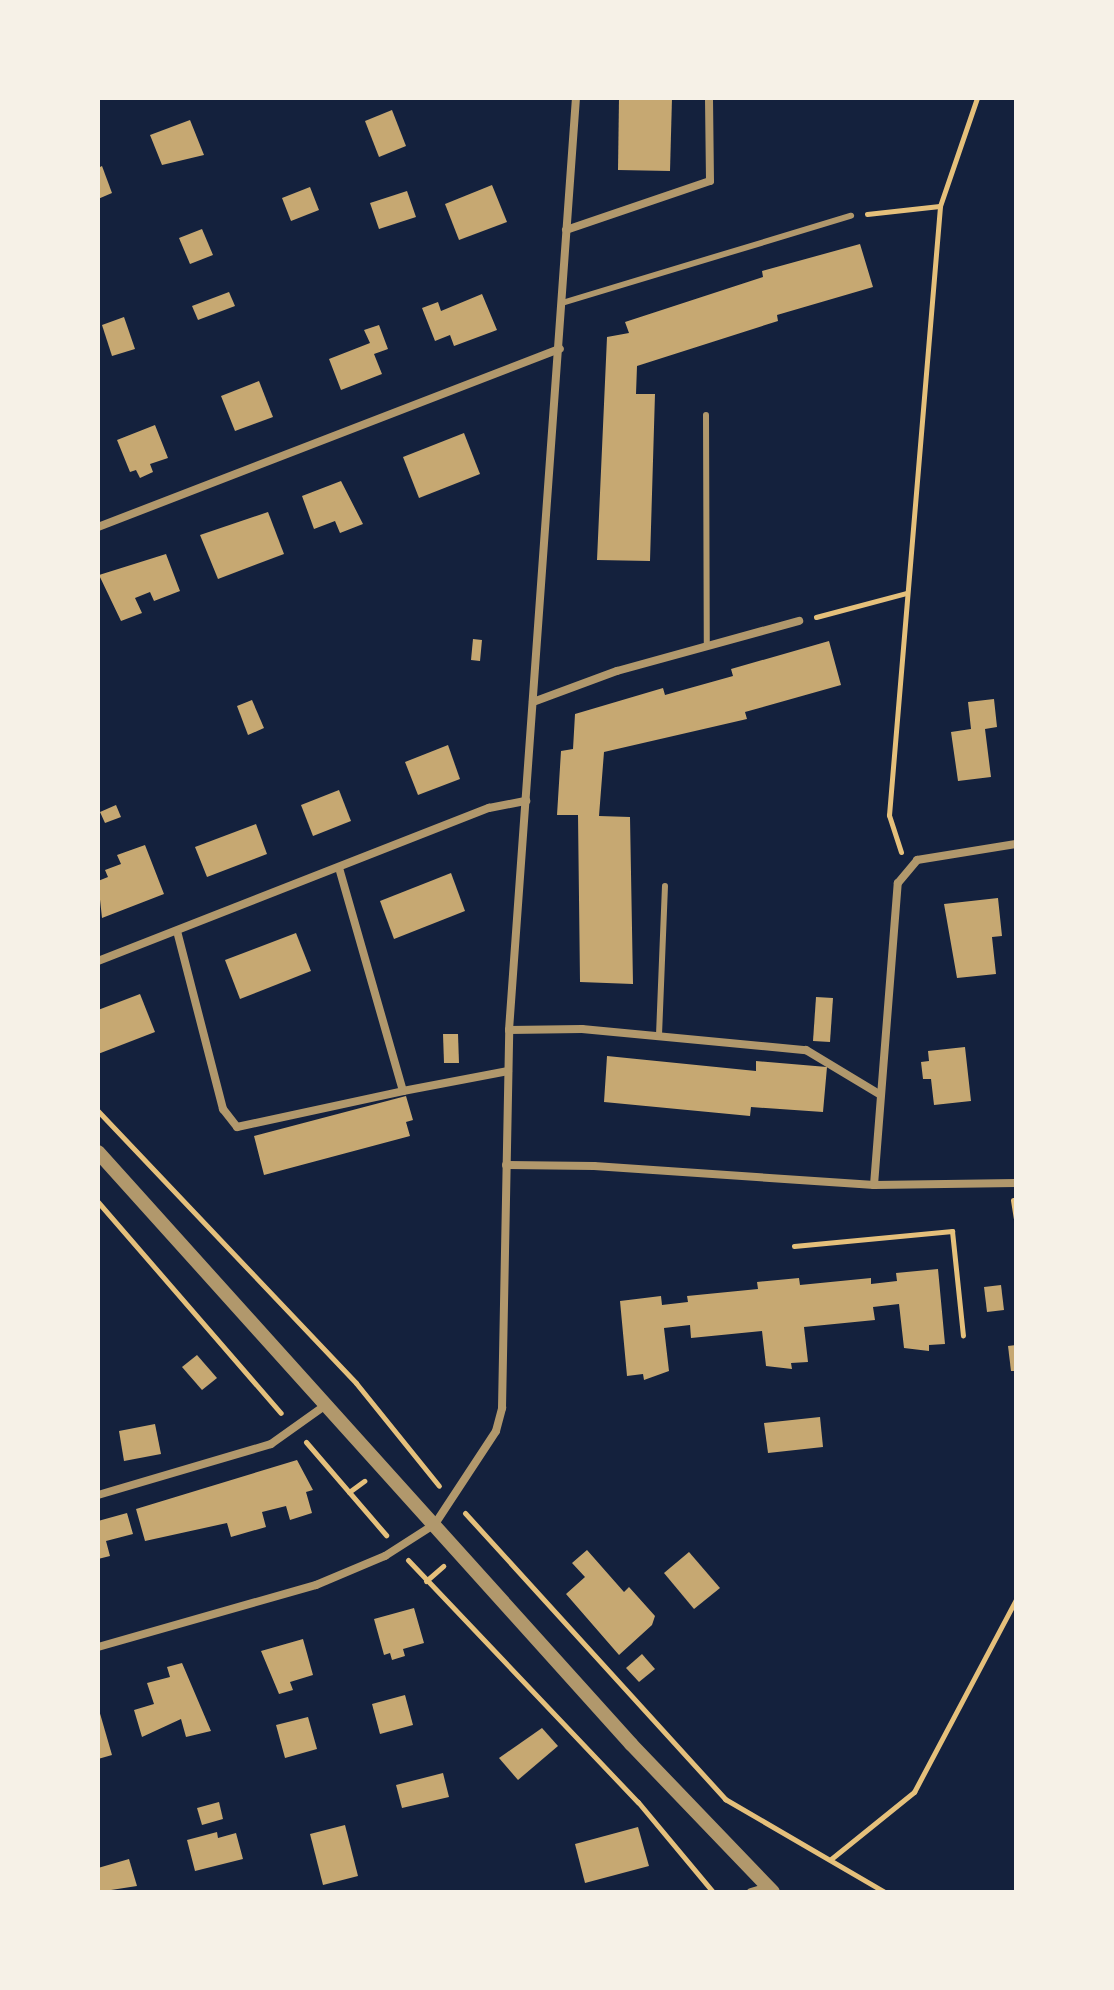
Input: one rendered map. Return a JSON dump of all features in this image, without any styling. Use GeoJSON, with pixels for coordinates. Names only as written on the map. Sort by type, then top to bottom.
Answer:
{"type":"FeatureCollection","features":[{"type":"Feature","properties":{"kind":"street"},"geometry":{"type":"LineString","coordinates":[[98,1647],[316,1585],[385,1556],[435,1524],[489,1449],[502,1408],[509,1030],[576,98]]}},
{"type":"Feature","properties":{"kind":"street"},"geometry":{"type":"LineString","coordinates":[[566,230],[710,181],[709,98]]}},
{"type":"Feature","properties":{"kind":"street"},"geometry":{"type":"LineString","coordinates":[[98,527],[560,349]]}},
{"type":"Feature","properties":{"kind":"street"},"geometry":{"type":"LineString","coordinates":[[533,702],[617,671],[799,621]]}},
{"type":"Feature","properties":{"kind":"street"},"geometry":{"type":"LineString","coordinates":[[98,961],[489,808],[526,801]]}},
{"type":"Feature","properties":{"kind":"street"},"geometry":{"type":"LineString","coordinates":[[874,1185],[898,883],[906,868],[940,853],[1016,844]]}},
{"type":"Feature","properties":{"kind":"street"},"geometry":{"type":"LineString","coordinates":[[339,868],[403,1091]]}},
{"type":"Feature","properties":{"kind":"street"},"geometry":{"type":"LineString","coordinates":[[177,931],[223,1109],[237,1127],[508,1071]]}},
{"type":"Feature","properties":{"kind":"street"},"geometry":{"type":"LineString","coordinates":[[509,1030],[582,1029],[806,1050],[881,1095]]}},
{"type":"Feature","properties":{"kind":"street"},"geometry":{"type":"LineString","coordinates":[[98,1152],[658,1774],[773,1890]]}},
{"type":"Feature","properties":{"kind":"street"},"geometry":{"type":"LineString","coordinates":[[506,1165],[594,1166],[874,1185],[1016,1183]]}},
{"type":"Feature","properties":{"kind":"street"},"geometry":{"type":"LineString","coordinates":[[98,1495],[271,1444],[327,1404]]}},
{"type":"Feature","properties":{"kind":"street"},"geometry":{"type":"LineString","coordinates":[[751,1892],[773,1890]]}},
{"type":"Feature","properties":{"kind":"lane"},"geometry":{"type":"LineString","coordinates":[[562,303],[851,216]]}},
{"type":"Feature","properties":{"kind":"lane"},"geometry":{"type":"LineString","coordinates":[[706,415],[707,646]]}},
{"type":"Feature","properties":{"kind":"lane"},"geometry":{"type":"LineString","coordinates":[[659,1035],[665,886]]}},
{"type":"Feature","properties":{"kind":"path"},"geometry":{"type":"LineString","coordinates":[[906,868],[889,815],[940,206],[977,98]]}},
{"type":"Feature","properties":{"kind":"path"},"geometry":{"type":"LineString","coordinates":[[851,216],[940,206]]}},
{"type":"Feature","properties":{"kind":"path"},"geometry":{"type":"LineString","coordinates":[[799,621],[906,593]]}},
{"type":"Feature","properties":{"kind":"path"},"geometry":{"type":"LineString","coordinates":[[98,1111],[356,1383],[453,1500],[725,1799],[885,1892]]}},
{"type":"Feature","properties":{"kind":"path"},"geometry":{"type":"LineString","coordinates":[[794,1246],[952,1231],[963,1335]]}},
{"type":"Feature","properties":{"kind":"path"},"geometry":{"type":"LineString","coordinates":[[831,1859],[914,1792],[1016,1599]]}},
{"type":"Feature","properties":{"kind":"building"},"geometry":{"type":"Polygon","coordinates":[[[619,98],[672,98],[670,171],[618,170],[619,98]]]}},
{"type":"Feature","properties":{"kind":"building"},"geometry":{"type":"Polygon","coordinates":[[[392,110],[406,146],[379,157],[365,121],[392,110]]]}},
{"type":"Feature","properties":{"kind":"building"},"geometry":{"type":"Polygon","coordinates":[[[190,120],[204,155],[162,165],[150,135],[190,120]]]}},
{"type":"Feature","properties":{"kind":"building"},"geometry":{"type":"Polygon","coordinates":[[[102,166],[112,193],[98,199],[98,168],[102,166]]]}},
{"type":"Feature","properties":{"kind":"building"},"geometry":{"type":"Polygon","coordinates":[[[492,185],[507,222],[459,240],[445,204],[492,185]]]}},
{"type":"Feature","properties":{"kind":"building"},"geometry":{"type":"Polygon","coordinates":[[[310,187],[319,210],[291,221],[282,198],[310,187]]]}},
{"type":"Feature","properties":{"kind":"building"},"geometry":{"type":"Polygon","coordinates":[[[407,191],[416,217],[379,229],[370,203],[407,191]]]}},
{"type":"Feature","properties":{"kind":"building"},"geometry":{"type":"Polygon","coordinates":[[[202,229],[213,255],[190,264],[179,238],[202,229]]]}},
{"type":"Feature","properties":{"kind":"building"},"geometry":{"type":"Polygon","coordinates":[[[860,244],[873,287],[777,315],[778,321],[637,366],[636,394],[655,394],[650,561],[597,560],[607,337],[629,333],[625,322],[763,277],[762,271],[860,244]]]}},
{"type":"Feature","properties":{"kind":"building"},"geometry":{"type":"Polygon","coordinates":[[[229,292],[235,306],[198,320],[192,306],[229,292]]]}},
{"type":"Feature","properties":{"kind":"building"},"geometry":{"type":"Polygon","coordinates":[[[482,294],[497,330],[454,346],[450,335],[435,341],[422,308],[438,302],[441,311],[482,294]]]}},
{"type":"Feature","properties":{"kind":"building"},"geometry":{"type":"Polygon","coordinates":[[[124,317],[135,349],[112,356],[102,325],[124,317]]]}},
{"type":"Feature","properties":{"kind":"building"},"geometry":{"type":"Polygon","coordinates":[[[379,325],[388,349],[374,354],[382,374],[341,390],[329,359],[370,343],[364,330],[379,325]]]}},
{"type":"Feature","properties":{"kind":"building"},"geometry":{"type":"Polygon","coordinates":[[[259,381],[273,417],[235,431],[221,396],[259,381]]]}},
{"type":"Feature","properties":{"kind":"building"},"geometry":{"type":"Polygon","coordinates":[[[155,425],[168,458],[150,464],[153,472],[140,478],[136,470],[130,472],[117,440],[155,425]]]}},
{"type":"Feature","properties":{"kind":"building"},"geometry":{"type":"Polygon","coordinates":[[[464,433],[480,474],[419,498],[403,457],[464,433]]]}},
{"type":"Feature","properties":{"kind":"building"},"geometry":{"type":"Polygon","coordinates":[[[341,481],[363,524],[340,533],[335,521],[314,529],[302,496],[341,481]]]}},
{"type":"Feature","properties":{"kind":"building"},"geometry":{"type":"Polygon","coordinates":[[[268,512],[284,554],[218,579],[200,535],[268,512]]]}},
{"type":"Feature","properties":{"kind":"building"},"geometry":{"type":"Polygon","coordinates":[[[166,554],[180,591],[154,601],[150,592],[135,598],[142,613],[121,621],[99,575],[166,554]]]}},
{"type":"Feature","properties":{"kind":"building"},"geometry":{"type":"Polygon","coordinates":[[[473,639],[482,640],[480,661],[471,660],[473,639]]]}},
{"type":"Feature","properties":{"kind":"building"},"geometry":{"type":"Polygon","coordinates":[[[829,641],[841,685],[745,712],[747,719],[604,752],[599,816],[630,817],[633,984],[580,982],[578,815],[557,815],[561,751],[573,749],[575,714],[663,688],[665,695],[733,676],[731,669],[829,641]]]}},
{"type":"Feature","properties":{"kind":"building"},"geometry":{"type":"Polygon","coordinates":[[[994,699],[997,727],[985,729],[991,777],[958,781],[951,732],[971,729],[968,702],[994,699]]]}},
{"type":"Feature","properties":{"kind":"building"},"geometry":{"type":"Polygon","coordinates":[[[252,700],[264,728],[248,735],[237,706],[252,700]]]}},
{"type":"Feature","properties":{"kind":"building"},"geometry":{"type":"Polygon","coordinates":[[[448,745],[460,779],[418,795],[405,762],[448,745]]]}},
{"type":"Feature","properties":{"kind":"building"},"geometry":{"type":"Polygon","coordinates":[[[339,790],[351,821],[313,836],[301,805],[339,790]]]}},
{"type":"Feature","properties":{"kind":"building"},"geometry":{"type":"Polygon","coordinates":[[[116,805],[121,817],[105,823],[100,812],[116,805]]]}},
{"type":"Feature","properties":{"kind":"building"},"geometry":{"type":"Polygon","coordinates":[[[256,824],[267,854],[207,877],[195,847],[256,824]]]}},
{"type":"Feature","properties":{"kind":"building"},"geometry":{"type":"Polygon","coordinates":[[[145,845],[164,894],[102,918],[98,881],[108,877],[105,870],[121,864],[117,855],[145,845]]]}},
{"type":"Feature","properties":{"kind":"building"},"geometry":{"type":"Polygon","coordinates":[[[451,873],[465,911],[394,939],[380,901],[451,873]]]}},
{"type":"Feature","properties":{"kind":"building"},"geometry":{"type":"Polygon","coordinates":[[[998,898],[1002,936],[992,937],[996,974],[957,978],[944,904],[998,898]]]}},
{"type":"Feature","properties":{"kind":"building"},"geometry":{"type":"Polygon","coordinates":[[[296,933],[311,971],[240,999],[225,960],[296,933]]]}},
{"type":"Feature","properties":{"kind":"building"},"geometry":{"type":"Polygon","coordinates":[[[140,994],[155,1032],[98,1054],[98,1010],[140,994]]]}},
{"type":"Feature","properties":{"kind":"building"},"geometry":{"type":"Polygon","coordinates":[[[816,997],[833,998],[830,1042],[813,1041],[816,997]]]}},
{"type":"Feature","properties":{"kind":"building"},"geometry":{"type":"Polygon","coordinates":[[[443,1034],[458,1034],[459,1063],[444,1063],[443,1034]]]}},
{"type":"Feature","properties":{"kind":"building"},"geometry":{"type":"Polygon","coordinates":[[[965,1047],[971,1101],[934,1105],[931,1079],[923,1079],[921,1062],[929,1061],[928,1051],[965,1047]]]}},
{"type":"Feature","properties":{"kind":"building"},"geometry":{"type":"Polygon","coordinates":[[[607,1056],[756,1071],[756,1061],[827,1067],[823,1112],[751,1107],[750,1116],[604,1102],[607,1056]]]}},
{"type":"Feature","properties":{"kind":"building"},"geometry":{"type":"Polygon","coordinates":[[[406,1096],[413,1120],[406,1122],[410,1136],[264,1175],[254,1136],[406,1096]]]}},
{"type":"Feature","properties":{"kind":"building"},"geometry":{"type":"Polygon","coordinates":[[[938,1269],[945,1344],[929,1345],[929,1351],[904,1348],[899,1304],[873,1307],[875,1320],[804,1327],[808,1362],[791,1363],[792,1369],[766,1366],[762,1331],[691,1338],[690,1325],[664,1328],[669,1371],[644,1380],[643,1374],[627,1376],[620,1301],[661,1296],[662,1305],[688,1302],[687,1296],[758,1289],[757,1282],[799,1278],[800,1285],[871,1278],[871,1284],[897,1281],[896,1273],[938,1269]]]}},
{"type":"Feature","properties":{"kind":"building"},"geometry":{"type":"Polygon","coordinates":[[[1001,1285],[1004,1310],[987,1312],[984,1287],[1001,1285]]]}},
{"type":"Feature","properties":{"kind":"building"},"geometry":{"type":"Polygon","coordinates":[[[1016,1345],[1016,1371],[1011,1371],[1008,1346],[1016,1345]]]}},
{"type":"Feature","properties":{"kind":"building"},"geometry":{"type":"Polygon","coordinates":[[[197,1355],[217,1378],[202,1390],[182,1367],[197,1355]]]}},
{"type":"Feature","properties":{"kind":"building"},"geometry":{"type":"Polygon","coordinates":[[[820,1417],[823,1447],[768,1453],[764,1423],[820,1417]]]}},
{"type":"Feature","properties":{"kind":"building"},"geometry":{"type":"Polygon","coordinates":[[[155,1424],[161,1454],[124,1461],[119,1431],[155,1424]]]}},
{"type":"Feature","properties":{"kind":"building"},"geometry":{"type":"Polygon","coordinates":[[[297,1460],[313,1490],[306,1492],[312,1513],[290,1520],[286,1506],[262,1512],[266,1527],[231,1537],[227,1523],[145,1541],[136,1509],[297,1460]]]}},
{"type":"Feature","properties":{"kind":"building"},"geometry":{"type":"Polygon","coordinates":[[[127,1513],[133,1534],[106,1541],[110,1556],[98,1559],[98,1521],[127,1513]]]}},
{"type":"Feature","properties":{"kind":"building"},"geometry":{"type":"Polygon","coordinates":[[[587,1550],[624,1592],[629,1587],[655,1616],[652,1625],[619,1655],[566,1594],[585,1577],[572,1563],[587,1550]]]}},
{"type":"Feature","properties":{"kind":"building"},"geometry":{"type":"Polygon","coordinates":[[[689,1552],[720,1588],[694,1609],[664,1573],[689,1552]]]}},
{"type":"Feature","properties":{"kind":"building"},"geometry":{"type":"Polygon","coordinates":[[[414,1608],[424,1643],[403,1649],[405,1656],[392,1660],[390,1653],[384,1655],[374,1619],[414,1608]]]}},
{"type":"Feature","properties":{"kind":"building"},"geometry":{"type":"Polygon","coordinates":[[[303,1639],[313,1675],[290,1682],[293,1690],[279,1694],[261,1651],[303,1639]]]}},
{"type":"Feature","properties":{"kind":"building"},"geometry":{"type":"Polygon","coordinates":[[[642,1654],[655,1669],[639,1682],[626,1668],[642,1654]]]}},
{"type":"Feature","properties":{"kind":"building"},"geometry":{"type":"Polygon","coordinates":[[[182,1663],[211,1731],[186,1737],[181,1719],[142,1737],[134,1710],[154,1704],[147,1683],[170,1677],[167,1667],[182,1663]]]}},
{"type":"Feature","properties":{"kind":"building"},"geometry":{"type":"Polygon","coordinates":[[[405,1695],[413,1725],[380,1734],[372,1704],[405,1695]]]}},
{"type":"Feature","properties":{"kind":"building"},"geometry":{"type":"Polygon","coordinates":[[[98,1711],[112,1755],[98,1759],[98,1711]]]}},
{"type":"Feature","properties":{"kind":"building"},"geometry":{"type":"Polygon","coordinates":[[[308,1717],[317,1749],[285,1758],[276,1725],[308,1717]]]}},
{"type":"Feature","properties":{"kind":"building"},"geometry":{"type":"Polygon","coordinates":[[[542,1728],[558,1746],[518,1780],[499,1758],[542,1728]]]}},
{"type":"Feature","properties":{"kind":"building"},"geometry":{"type":"Polygon","coordinates":[[[443,1773],[449,1797],[402,1808],[396,1785],[443,1773]]]}},
{"type":"Feature","properties":{"kind":"building"},"geometry":{"type":"Polygon","coordinates":[[[219,1802],[223,1819],[202,1825],[197,1808],[219,1802]]]}},
{"type":"Feature","properties":{"kind":"building"},"geometry":{"type":"Polygon","coordinates":[[[345,1825],[358,1876],[323,1885],[310,1834],[345,1825]]]}},
{"type":"Feature","properties":{"kind":"building"},"geometry":{"type":"Polygon","coordinates":[[[638,1827],[649,1866],[585,1883],[575,1844],[638,1827]]]}},
{"type":"Feature","properties":{"kind":"building"},"geometry":{"type":"Polygon","coordinates":[[[217,1832],[218,1838],[236,1833],[243,1859],[195,1871],[187,1840],[217,1832]]]}},
{"type":"Feature","properties":{"kind":"building"},"geometry":{"type":"Polygon","coordinates":[[[129,1859],[137,1886],[98,1892],[98,1868],[129,1859]]]}}]}
